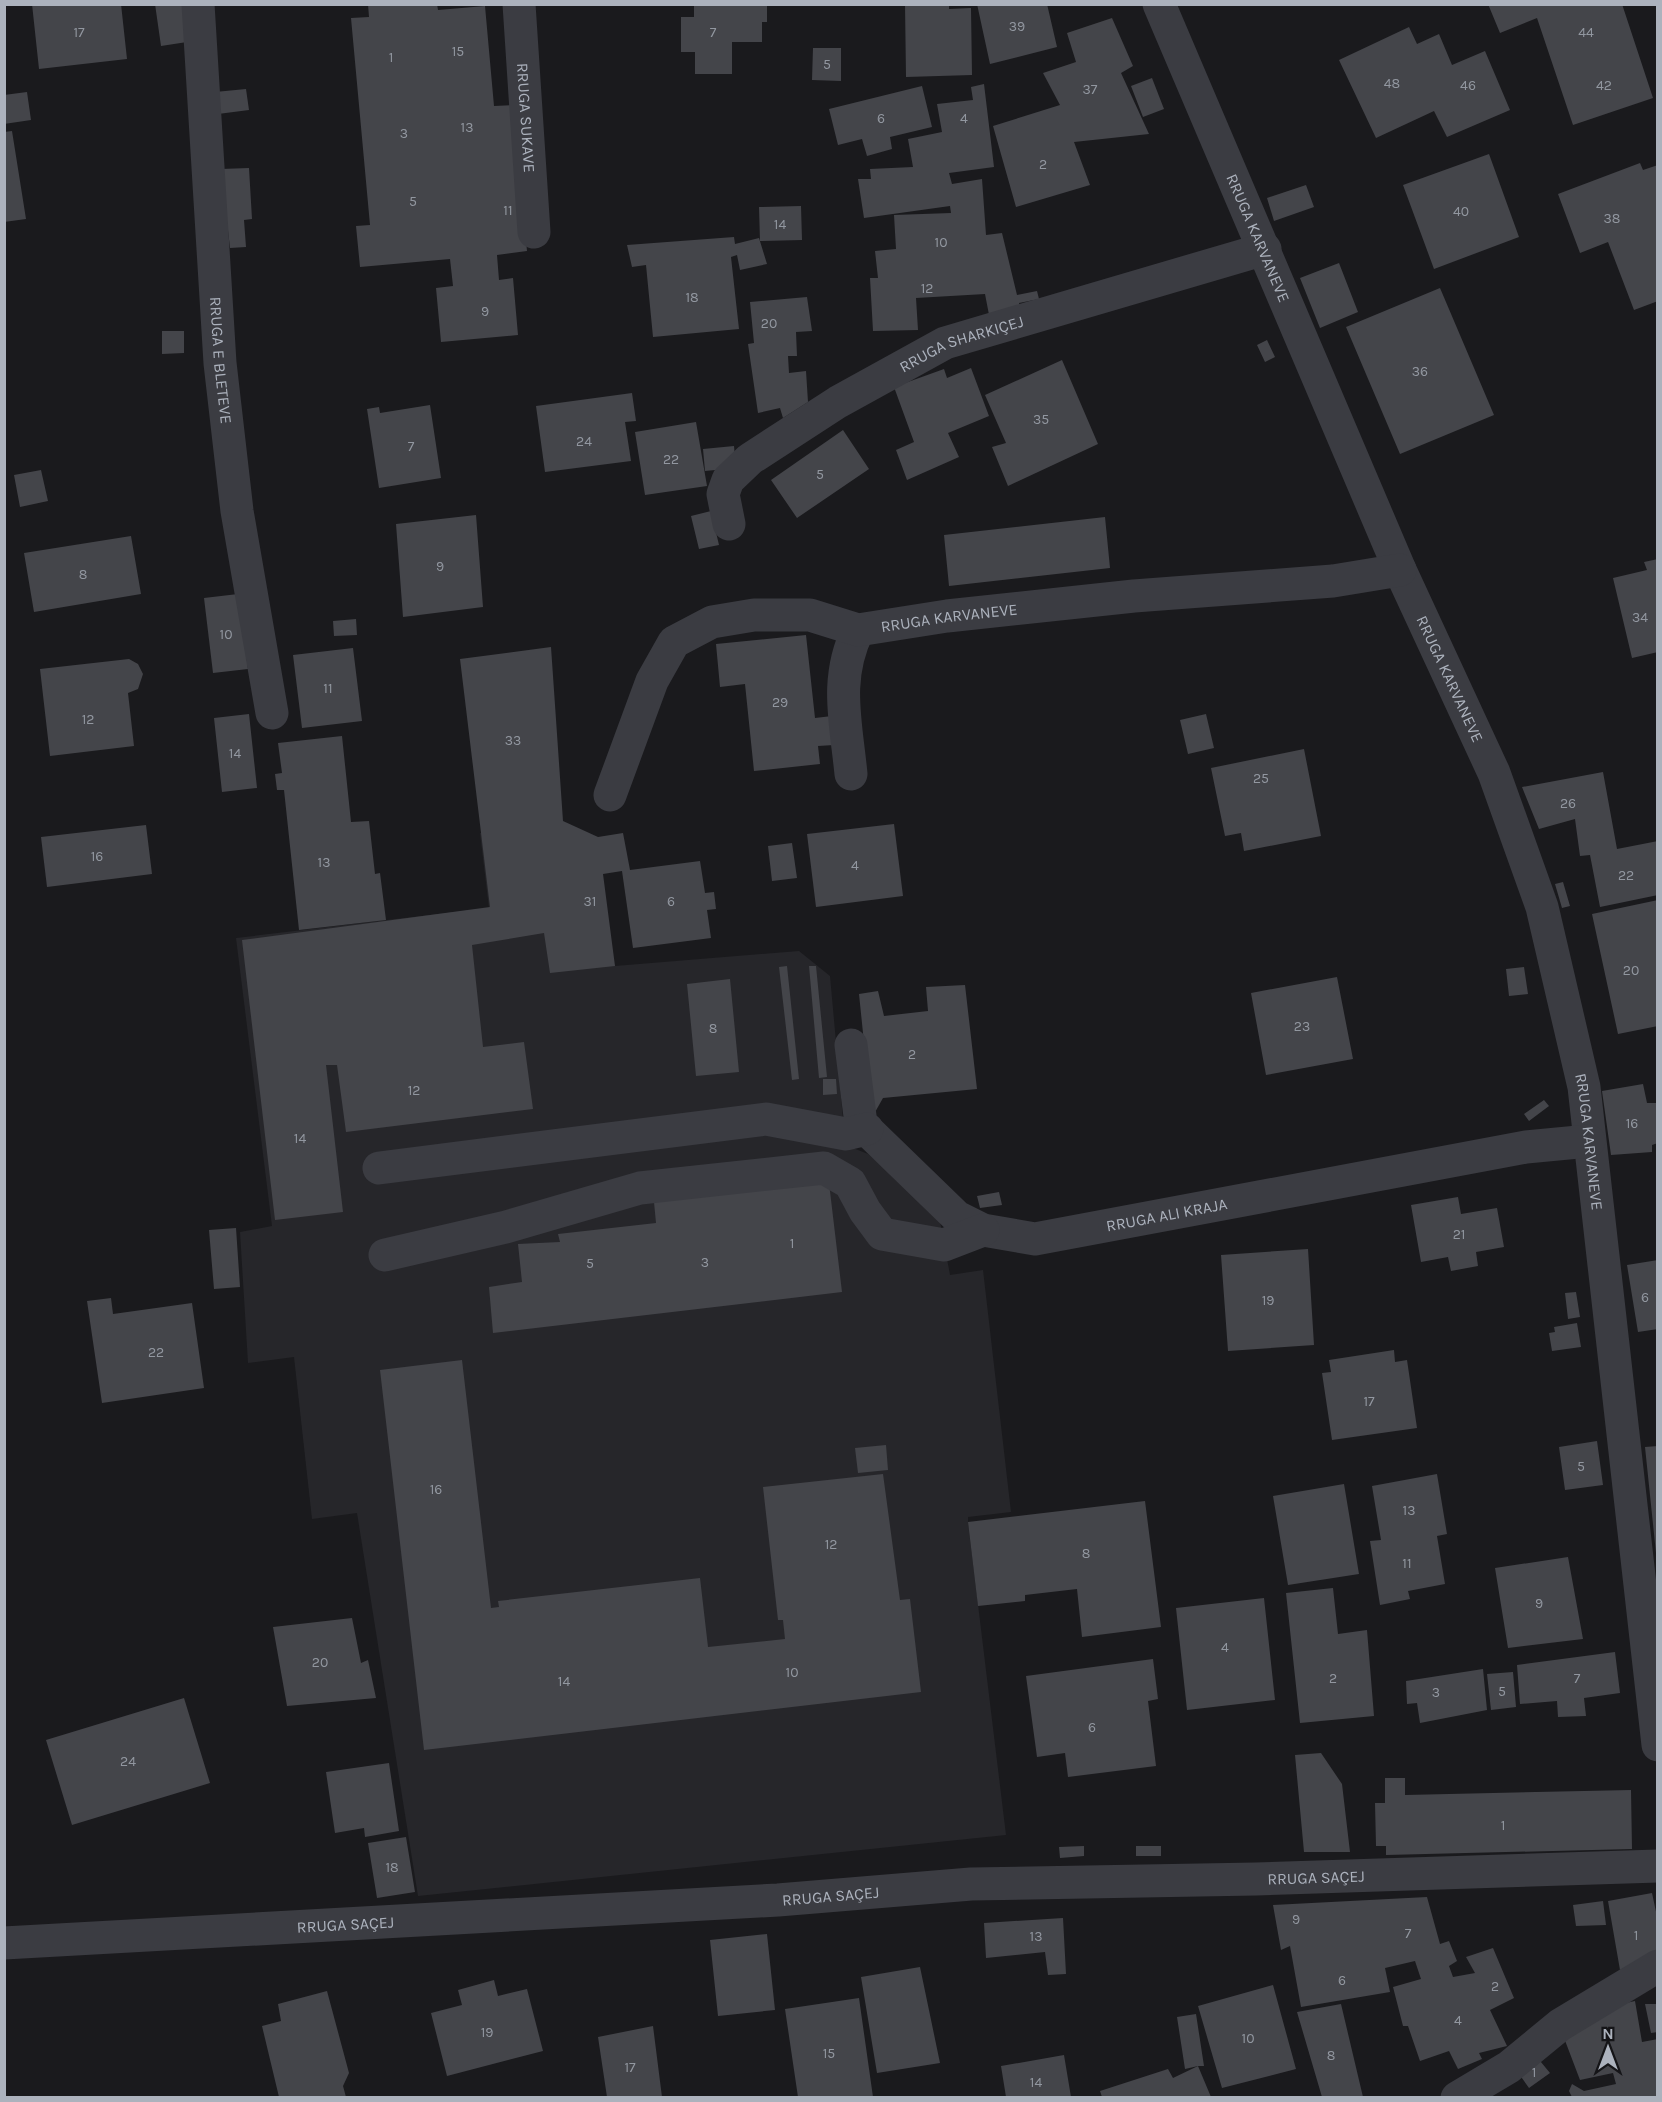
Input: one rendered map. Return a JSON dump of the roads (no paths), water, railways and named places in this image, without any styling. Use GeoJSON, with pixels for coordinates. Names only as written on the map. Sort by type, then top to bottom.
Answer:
{"type":"FeatureCollection","features":[{"type":"Feature","properties":{"kind":"street","name":"RRUGA E BLETEVE"},"geometry":{"type":"LineString","coordinates":[[198,4],[220,363],[237,511],[272,713]]}},
{"type":"Feature","properties":{"kind":"street","name":"RRUGA SUKAVE"},"geometry":{"type":"LineString","coordinates":[[519,4],[534,232]]}},
{"type":"Feature","properties":{"kind":"street","name":"RRUGA KARVANEVE"},"geometry":{"type":"LineString","coordinates":[[1159,4],[1400,570],[1494,773],[1542,907],[1584,1087],[1658,1745]]}},
{"type":"Feature","properties":{"kind":"street","name":"RRUGA SHARKIÇEJ"},"geometry":{"type":"LineString","coordinates":[[729,524],[723,494],[728,480],[750,459],[838,402],[945,343],[1265,249]]}},
{"type":"Feature","properties":{"kind":"street","name":"RRUGA KARVANEVE"},"geometry":{"type":"LineString","coordinates":[[610,795],[652,681],[674,642],[712,622],[754,615],[810,615],[858,630],[947,616],[1134,596],[1334,581],[1400,570]]}},
{"type":"Feature","properties":{"kind":"street","name":"RRUGA KARVANEVE"},"geometry":{"type":"LineString","coordinates":[[851,774],[842,675],[848,650],[858,630]]}},
{"type":"Feature","properties":{"kind":"street","name":"RRUGA ALI KRAJA"},"geometry":{"type":"LineString","coordinates":[[851,1045],[861,1124],[957,1217],[982,1230],[1035,1239],[1526,1147],[1589,1141]]}},
{"type":"Feature","properties":{"kind":"street"},"geometry":{"type":"LineString","coordinates":[[379,1168],[538,1146],[766,1119],[846,1134],[867,1129]]}},
{"type":"Feature","properties":{"kind":"street"},"geometry":{"type":"LineString","coordinates":[[385,1255],[506,1227],[640,1188],[824,1168],[850,1183],[865,1211],[882,1234],[944,1245],[982,1230]]}},
{"type":"Feature","properties":{"kind":"street","name":"RRUGA SAÇEJ"},"geometry":{"type":"LineString","coordinates":[[4,1943],[754,1902],[971,1884],[1658,1866]]}},
{"type":"Feature","properties":{"kind":"street"},"geometry":{"type":"LineString","coordinates":[[1457,2097],[1509,2067],[1560,2025],[1658,1966]]}}]}
